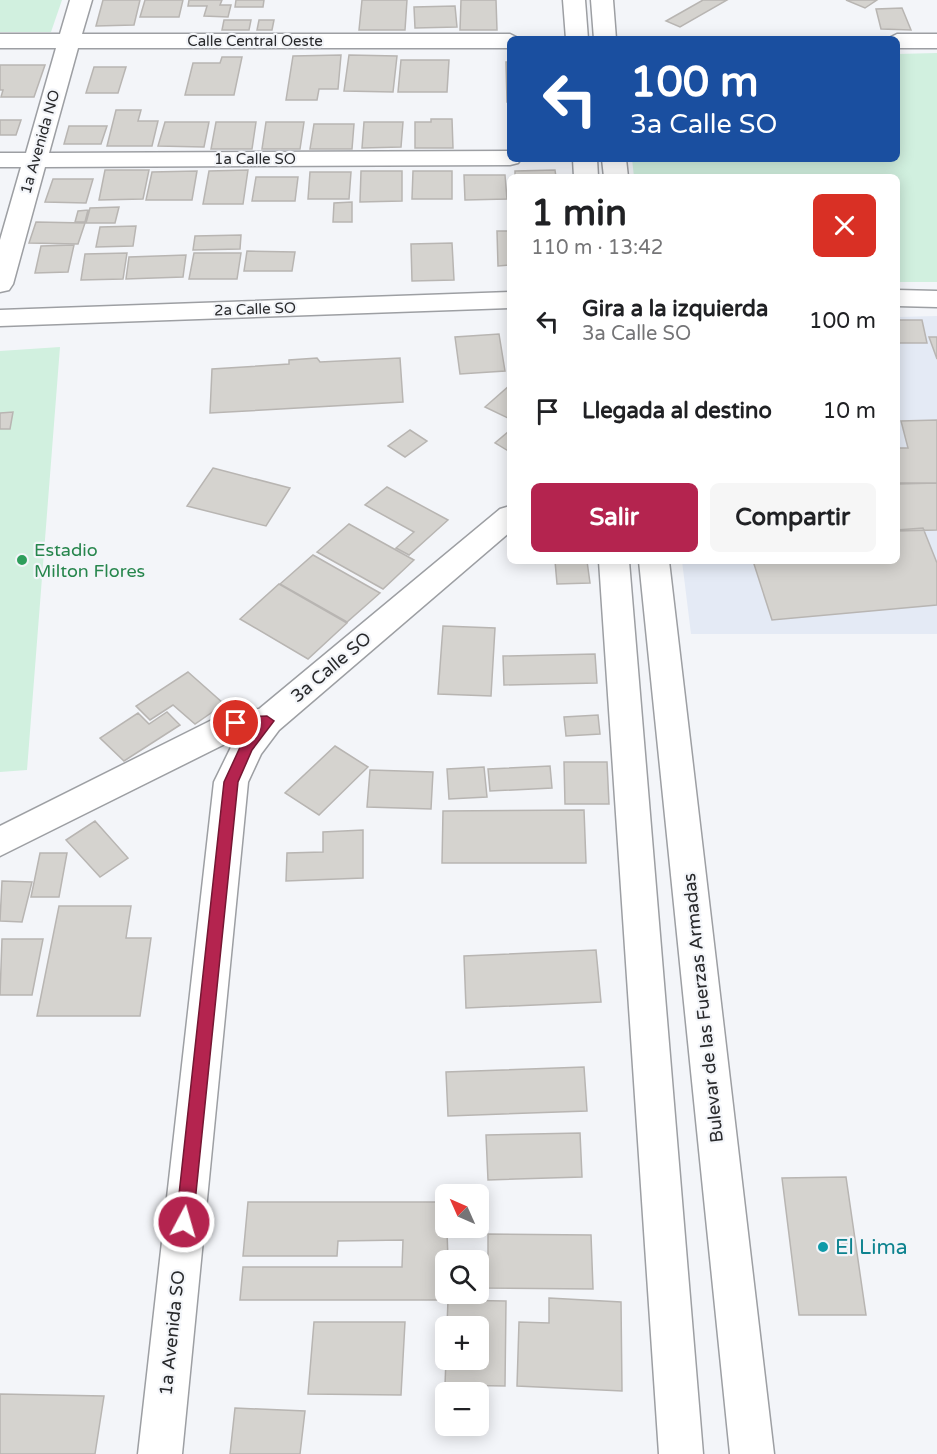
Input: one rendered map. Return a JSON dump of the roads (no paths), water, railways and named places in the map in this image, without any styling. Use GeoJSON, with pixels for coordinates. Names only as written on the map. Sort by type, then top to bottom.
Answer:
{"type":"FeatureCollection","features":[{"type":"Feature","properties":{"kind":"street","name":"1a Avenida NO"},"geometry":{"type":"LineString","coordinates":[[0,284],[81,0]]}},
{"type":"Feature","properties":{"kind":"street"},"geometry":{"type":"LineString","coordinates":[[574,0],[577,36]]}},
{"type":"Feature","properties":{"kind":"street"},"geometry":{"type":"LineString","coordinates":[[602,0],[605,36]]}},
{"type":"Feature","properties":{"kind":"street","name":"Calle Central Oeste"},"geometry":{"type":"LineString","coordinates":[[0,41],[507,41]]}},
{"type":"Feature","properties":{"kind":"street"},"geometry":{"type":"LineString","coordinates":[[900,41],[937,41]]}},
{"type":"Feature","properties":{"kind":"street","name":"1a Calle SO"},"geometry":{"type":"LineString","coordinates":[[0,160],[507,158]]}},
{"type":"Feature","properties":{"kind":"street"},"geometry":{"type":"LineString","coordinates":[[900,298],[937,299]]}},
{"type":"Feature","properties":{"kind":"street","name":"2a Calle SO"},"geometry":{"type":"LineString","coordinates":[[0,318],[507,300]]}},
{"type":"Feature","properties":{"kind":"street","name":"3a Calle SO"},"geometry":{"type":"LineString","coordinates":[[267,721],[507,519]]}},
{"type":"Feature","properties":{"kind":"street"},"geometry":{"type":"LineString","coordinates":[[614,564],[681,1454]]}},
{"type":"Feature","properties":{"kind":"street","name":"Bulevar de las Fuerzas Armadas"},"geometry":{"type":"LineString","coordinates":[[654,564],[752,1454]]}},
{"type":"Feature","properties":{"kind":"street"},"geometry":{"type":"LineString","coordinates":[[0,842],[236,723],[267,721]]}},
{"type":"Feature","properties":{"kind":"street","name":"1a Avenida SO"},"geometry":{"type":"LineString","coordinates":[[160,1454],[231,782],[247,747],[267,721]]}},
{"type":"Feature","properties":{"kind":"place","name":"Estadio Milton Flores"},"geometry":{"type":"Point","coordinates":[22,560]}},
{"type":"Feature","properties":{"kind":"place","name":"El Lima"},"geometry":{"type":"Point","coordinates":[823,1247]}}]}
